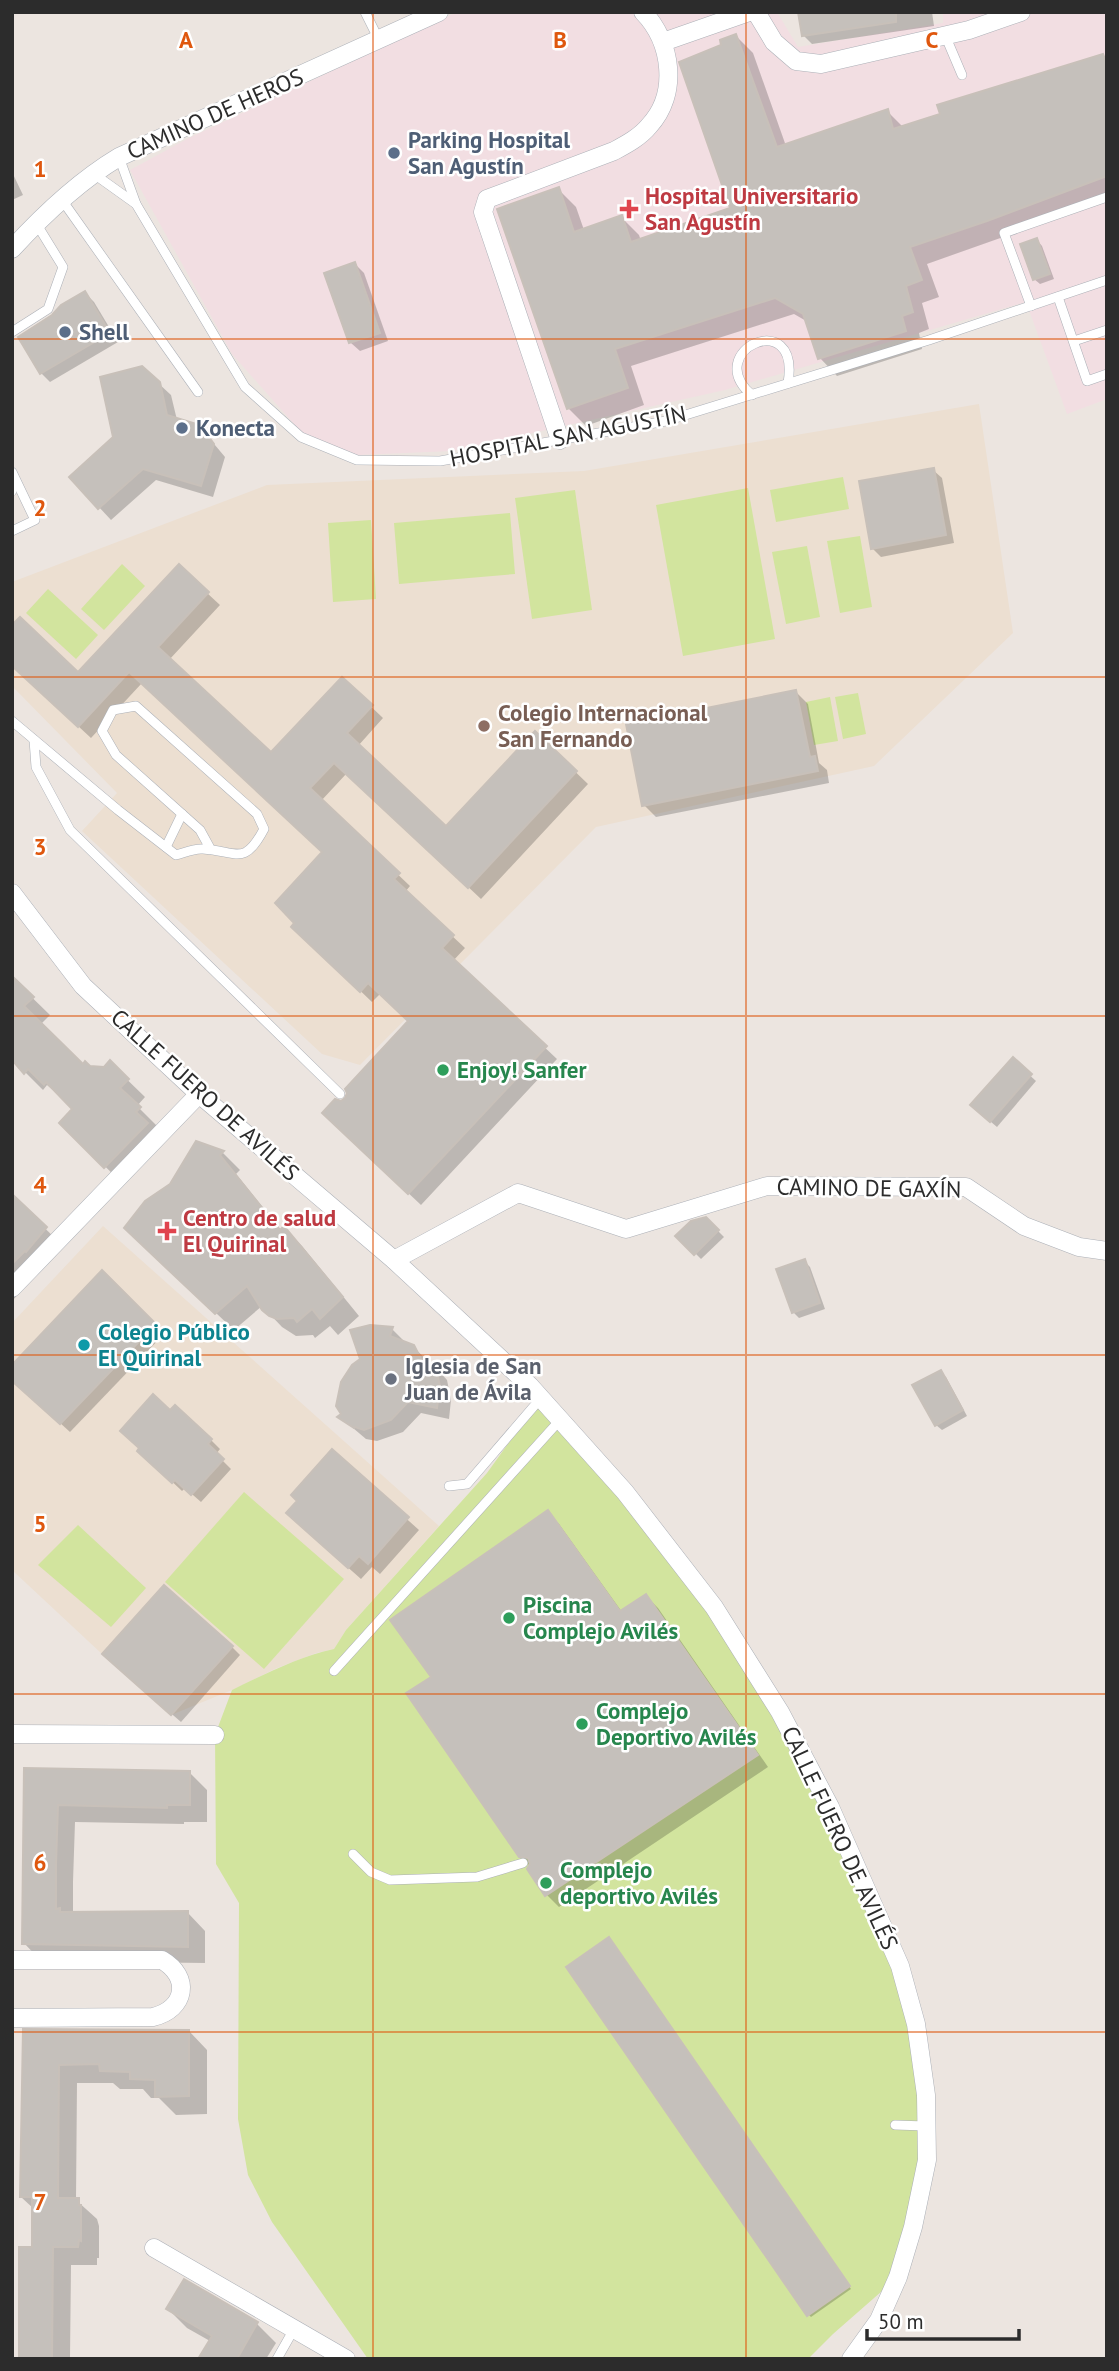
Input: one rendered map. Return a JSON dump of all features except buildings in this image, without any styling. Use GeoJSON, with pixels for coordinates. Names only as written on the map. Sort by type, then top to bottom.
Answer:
{"type":"FeatureCollection","features":[{"type":"Feature","properties":{"kind":"street","name":"CAMINO DE HEROS"},"geometry":{"type":"LineString","coordinates":[[12,249],[36,223],[92,173],[120,157],[439,12]]}},
{"type":"Feature","properties":{"kind":"street"},"geometry":{"type":"LineString","coordinates":[[560,440],[483,212],[487,199],[614,152],[650,125],[664,105],[668,59],[653,22],[643,12]]}},
{"type":"Feature","properties":{"kind":"street"},"geometry":{"type":"LineString","coordinates":[[663,42],[749,12]]}},
{"type":"Feature","properties":{"kind":"street"},"geometry":{"type":"LineString","coordinates":[[756,12],[774,42],[796,61],[821,64],[945,35],[1021,12]]}},
{"type":"Feature","properties":{"kind":"street","name":"CALLE FUERO DE AVILÉS"},"geometry":{"type":"LineString","coordinates":[[12,893],[83,986],[199,1094],[394,1260],[541,1398],[625,1492],[714,1607],[780,1712],[830,1807],[900,1966],[916,2024],[926,2095],[927,2160],[913,2227],[898,2277],[879,2320],[851,2359]]}},
{"type":"Feature","properties":{"kind":"street"},"geometry":{"type":"LineString","coordinates":[[12,1289],[199,1094]]}},
{"type":"Feature","properties":{"kind":"street","name":"CAMINO DE GAXÍN"},"geometry":{"type":"LineString","coordinates":[[394,1260],[519,1193],[626,1229],[767,1186],[966,1187],[1024,1226],[1079,1247],[1107,1251]]}},
{"type":"Feature","properties":{"kind":"street"},"geometry":{"type":"LineString","coordinates":[[12,1734],[215,1735]]}},
{"type":"Feature","properties":{"kind":"street"},"geometry":{"type":"LineString","coordinates":[[12,1960],[162,1960],[172,1965],[181,1986],[180,1998],[174,2007],[153,2017],[12,2018]]}},
{"type":"Feature","properties":{"kind":"street"},"geometry":{"type":"LineString","coordinates":[[154,2248],[346,2359]]}},
{"type":"Feature","properties":{"kind":"lane"},"geometry":{"type":"LineString","coordinates":[[365,12],[379,40]]}},
{"type":"Feature","properties":{"kind":"lane"},"geometry":{"type":"LineString","coordinates":[[945,35],[962,75]]}},
{"type":"Feature","properties":{"kind":"lane","name":"HOSPITAL SAN AGUSTÍN"},"geometry":{"type":"LineString","coordinates":[[120,157],[136,204],[245,387],[301,437],[357,460],[440,461],[666,421],[929,340],[1107,280]]}},
{"type":"Feature","properties":{"kind":"lane","name":"HOSPITAL SAN AGUSTÍN"},"geometry":{"type":"LineString","coordinates":[[92,173],[136,204]]}},
{"type":"Feature","properties":{"kind":"lane"},"geometry":{"type":"LineString","coordinates":[[1031,306],[1004,233],[1107,197]]}},
{"type":"Feature","properties":{"kind":"lane"},"geometry":{"type":"LineString","coordinates":[[62,200],[198,392]]}},
{"type":"Feature","properties":{"kind":"lane"},"geometry":{"type":"LineString","coordinates":[[12,332],[48,309],[63,267],[36,223]]}},
{"type":"Feature","properties":{"kind":"lane"},"geometry":{"type":"LineString","coordinates":[[1058,297],[1087,381],[1107,374]]}},
{"type":"Feature","properties":{"kind":"lane"},"geometry":{"type":"LineString","coordinates":[[1074,341],[1107,330]]}},
{"type":"Feature","properties":{"kind":"lane"},"geometry":{"type":"LineString","coordinates":[[752,395],[740,382],[737,365],[747,347],[757,341],[767,339],[777,343],[783,350],[789,360],[788,383]]}},
{"type":"Feature","properties":{"kind":"lane"},"geometry":{"type":"LineString","coordinates":[[12,472],[35,520],[12,531]]}},
{"type":"Feature","properties":{"kind":"lane"},"geometry":{"type":"LineString","coordinates":[[12,721],[176,855],[201,848],[211,850],[237,855],[254,848],[264,829],[257,814],[136,706],[113,710],[102,730],[116,755],[200,830],[211,850]]}},
{"type":"Feature","properties":{"kind":"lane"},"geometry":{"type":"LineString","coordinates":[[34,740],[36,767],[70,830],[340,1094]]}},
{"type":"Feature","properties":{"kind":"lane"},"geometry":{"type":"LineString","coordinates":[[166,848],[181,814]]}},
{"type":"Feature","properties":{"kind":"lane"},"geometry":{"type":"LineString","coordinates":[[449,1486],[467,1484],[541,1398]]}},
{"type":"Feature","properties":{"kind":"lane"},"geometry":{"type":"LineString","coordinates":[[334,1671],[560,1420]]}},
{"type":"Feature","properties":{"kind":"lane"},"geometry":{"type":"LineString","coordinates":[[353,1854],[371,1872],[390,1880],[477,1877],[523,1863]]}},
{"type":"Feature","properties":{"kind":"lane"},"geometry":{"type":"LineString","coordinates":[[895,2125],[926,2126]]}},
{"type":"Feature","properties":{"kind":"lane"},"geometry":{"type":"LineString","coordinates":[[276,2359],[294,2329]]}},
{"type":"Feature","properties":{"kind":"shaded area","name":"Hospital Universitario San Agustín"},"geometry":{"type":"Polygon","coordinates":[[[457,12],[777,12],[798,47],[943,23],[943,12],[1107,12],[1107,399],[1067,414],[1026,302],[725,390],[452,451],[357,455],[301,432],[232,354],[130,170],[189,138],[457,12]]]}},
{"type":"Feature","properties":{"kind":"shaded area","name":"Colegio Internacional San Fernando"},"geometry":{"type":"Polygon","coordinates":[[[979,404],[1013,633],[874,766],[596,827],[360,1065],[322,1054],[82,831],[117,793],[12,686],[12,582],[267,485],[584,471],[979,404]]]}},
{"type":"Feature","properties":{"kind":"shaded area"},"geometry":{"type":"Polygon","coordinates":[[[103,1226],[439,1526],[346,1630],[334,1649],[277,1668],[171,1715],[12,1570],[12,1323],[103,1226]]]}},
{"type":"Feature","properties":{"kind":"green space"},"geometry":{"type":"Polygon","coordinates":[[[843,477],[849,509],[776,522],[770,490],[843,477]]]}},
{"type":"Feature","properties":{"kind":"green space"},"geometry":{"type":"Polygon","coordinates":[[[748,488],[775,639],[683,656],[656,505],[748,488]]]}},
{"type":"Feature","properties":{"kind":"green space"},"geometry":{"type":"Polygon","coordinates":[[[575,490],[592,610],[532,619],[515,498],[575,490]]]}},
{"type":"Feature","properties":{"kind":"green space"},"geometry":{"type":"Polygon","coordinates":[[[510,513],[515,574],[399,584],[394,523],[510,513]]]}},
{"type":"Feature","properties":{"kind":"green space"},"geometry":{"type":"Polygon","coordinates":[[[371,520],[376,599],[333,602],[328,523],[371,520]]]}},
{"type":"Feature","properties":{"kind":"green space"},"geometry":{"type":"Polygon","coordinates":[[[860,536],[872,607],[840,613],[827,541],[860,536]]]}},
{"type":"Feature","properties":{"kind":"green space"},"geometry":{"type":"Polygon","coordinates":[[[807,546],[820,617],[786,624],[772,552],[807,546]]]}},
{"type":"Feature","properties":{"kind":"green space"},"geometry":{"type":"Polygon","coordinates":[[[122,564],[145,586],[104,630],[81,609],[122,564]]]}},
{"type":"Feature","properties":{"kind":"green space"},"geometry":{"type":"Polygon","coordinates":[[[48,589],[98,635],[76,659],[26,613],[48,589]]]}},
{"type":"Feature","properties":{"kind":"green space"},"geometry":{"type":"Polygon","coordinates":[[[858,693],[866,734],[843,739],[835,697],[858,693]]]}},
{"type":"Feature","properties":{"kind":"green space"},"geometry":{"type":"Polygon","coordinates":[[[830,697],[838,741],[814,745],[806,702],[830,697]]]}},
{"type":"Feature","properties":{"kind":"green space","name":"Complejo deportivo Avilés"},"geometry":{"type":"Polygon","coordinates":[[[541,1398],[625,1492],[780,1712],[900,1966],[927,2160],[898,2277],[808,2359],[368,2359],[272,2222],[248,2175],[238,2119],[239,1903],[216,1864],[215,1735],[232,1690],[295,1661],[334,1649],[346,1630],[487,1473],[541,1398]]]}},
{"type":"Feature","properties":{"kind":"green space"},"geometry":{"type":"Polygon","coordinates":[[[244,1492],[344,1579],[264,1669],[165,1582],[244,1492]]]}},
{"type":"Feature","properties":{"kind":"green space"},"geometry":{"type":"Polygon","coordinates":[[[78,1525],[146,1588],[111,1627],[38,1565],[78,1525]]]}},
{"type":"Feature","properties":{"kind":"place","name":"Parking Hospital San Agustín"},"geometry":{"type":"Point","coordinates":[394,153]}},
{"type":"Feature","properties":{"kind":"place","name":"Hospital Universitario San Agustín"},"geometry":{"type":"Point","coordinates":[629,209]}},
{"type":"Feature","properties":{"kind":"place","name":"Shell"},"geometry":{"type":"Point","coordinates":[65,332]}},
{"type":"Feature","properties":{"kind":"place","name":"Konecta"},"geometry":{"type":"Point","coordinates":[182,428]}},
{"type":"Feature","properties":{"kind":"place","name":"Colegio Internacional San Fernando"},"geometry":{"type":"Point","coordinates":[484,726]}},
{"type":"Feature","properties":{"kind":"place","name":"Enjoy! Sanfer"},"geometry":{"type":"Point","coordinates":[443,1070]}},
{"type":"Feature","properties":{"kind":"place","name":"Centro de salud El Quirinal"},"geometry":{"type":"Point","coordinates":[167,1231]}},
{"type":"Feature","properties":{"kind":"place","name":"Colegio Público El Quirinal"},"geometry":{"type":"Point","coordinates":[84,1345]}},
{"type":"Feature","properties":{"kind":"place","name":"Iglesia de San Juan de Ávila"},"geometry":{"type":"Point","coordinates":[391,1379]}},
{"type":"Feature","properties":{"kind":"place","name":"Piscina Complejo Avilés"},"geometry":{"type":"Point","coordinates":[509,1618]}},
{"type":"Feature","properties":{"kind":"place","name":"Complejo Deportivo Avilés"},"geometry":{"type":"Point","coordinates":[582,1724]}},
{"type":"Feature","properties":{"kind":"place","name":"Complejo deportivo Avilés"},"geometry":{"type":"Point","coordinates":[546,1883]}}]}
